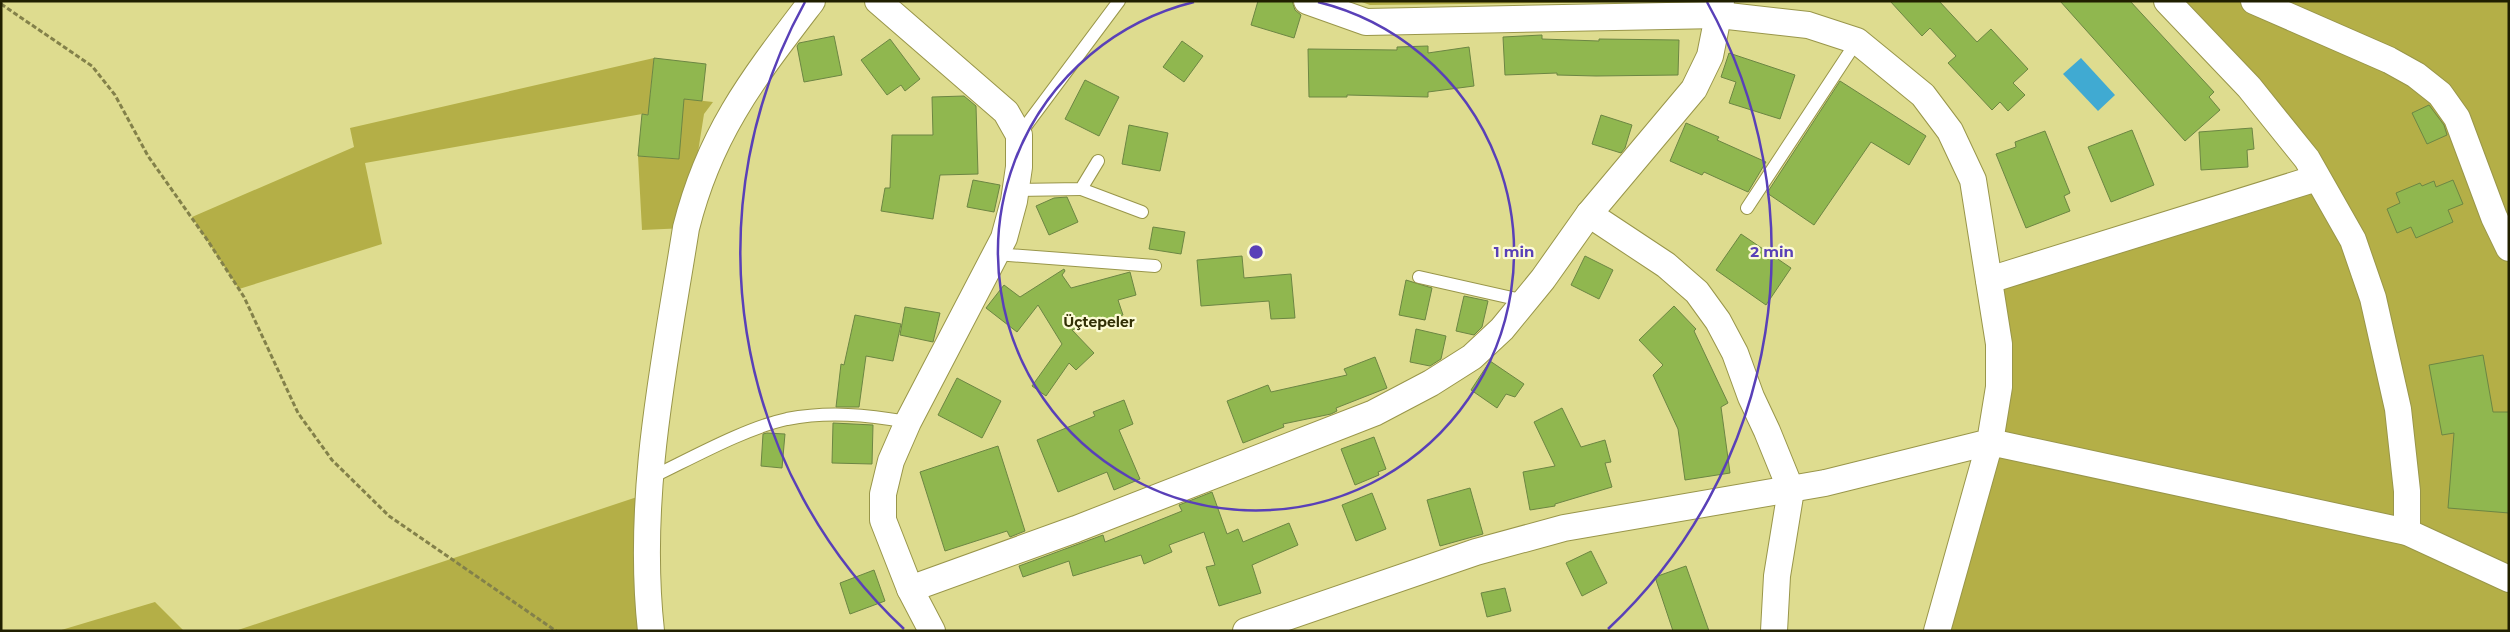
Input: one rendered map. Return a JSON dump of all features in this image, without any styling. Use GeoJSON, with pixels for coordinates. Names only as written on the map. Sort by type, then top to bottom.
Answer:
{"type":"FeatureCollection","features":[{"type":"Feature","properties":{"kind":"street"},"geometry":{"type":"LineString","coordinates":[[651,631],[646,557],[651,451],[685,237],[695,191],[712,150],[731,113],[760,68],[812,1]]}},
{"type":"Feature","properties":{"kind":"street"},"geometry":{"type":"LineString","coordinates":[[878,1],[1006,112],[1018,135],[1019,167],[1016,190],[1004,238],[908,422],[891,461],[883,494],[883,520],[910,589],[932,631]]}},
{"type":"Feature","properties":{"kind":"street"},"geometry":{"type":"LineString","coordinates":[[1307,1],[1366,22],[1720,8],[1808,25],[1857,41],[1923,95],[1954,138],[1973,180],[1999,344],[1999,387],[1990,442],[1937,631]]}},
{"type":"Feature","properties":{"kind":"street"},"geometry":{"type":"LineString","coordinates":[[2167,1],[2249,87],[2306,159],[2352,240],[2373,298],[2398,409],[2406,491],[2407,532]]}},
{"type":"Feature","properties":{"kind":"street"},"geometry":{"type":"LineString","coordinates":[[2254,1],[2389,60],[2416,75],[2440,94],[2457,118],[2494,216],[2509,248]]}},
{"type":"Feature","properties":{"kind":"street"},"geometry":{"type":"LineString","coordinates":[[910,589],[1076,528],[1374,413],[1431,383],[1472,357],[1502,329],[1589,214],[1694,89],[1710,56],[1720,8]]}},
{"type":"Feature","properties":{"kind":"street"},"geometry":{"type":"LineString","coordinates":[[1989,280],[2317,178]]}},
{"type":"Feature","properties":{"kind":"street"},"geometry":{"type":"LineString","coordinates":[[1589,214],[1666,265],[1697,292],[1713,313],[1735,354],[1751,398],[1767,431],[1791,490],[1777,576],[1774,631]]}},
{"type":"Feature","properties":{"kind":"street"},"geometry":{"type":"LineString","coordinates":[[1246,631],[1278,625],[1476,552],[1564,528],[1825,484],[1990,442],[2407,532],[2509,579]]}},
{"type":"Feature","properties":{"kind":"lane"},"geometry":{"type":"LineString","coordinates":[[1018,135],[1119,1]]}},
{"type":"Feature","properties":{"kind":"lane"},"geometry":{"type":"LineString","coordinates":[[1747,208],[1857,41]]}},
{"type":"Feature","properties":{"kind":"lane"},"geometry":{"type":"LineString","coordinates":[[1081,189],[1098,161]]}},
{"type":"Feature","properties":{"kind":"lane"},"geometry":{"type":"LineString","coordinates":[[1016,190],[1081,189],[1142,212]]}},
{"type":"Feature","properties":{"kind":"lane"},"geometry":{"type":"LineString","coordinates":[[996,254],[1155,266]]}},
{"type":"Feature","properties":{"kind":"lane"},"geometry":{"type":"LineString","coordinates":[[1419,277],[1525,301]]}},
{"type":"Feature","properties":{"kind":"lane"},"geometry":{"type":"LineString","coordinates":[[650,478],[756,429],[787,420],[858,414],[908,422]]}},
{"type":"Feature","properties":{"kind":"path"},"geometry":{"type":"LineString","coordinates":[[1,4],[92,66],[115,95],[148,156],[208,241],[244,298],[298,413],[332,460],[389,516],[556,631]]}},
{"type":"Feature","properties":{"kind":"shaded area"},"geometry":{"type":"Polygon","coordinates":[[[1359,1],[1721,1],[1370,5],[1359,1]]]}},
{"type":"Feature","properties":{"kind":"shaded area"},"geometry":{"type":"Polygon","coordinates":[[[2167,1],[2509,1],[2509,631],[1937,631],[1990,442],[1989,280],[2317,178],[2167,1]]]}},
{"type":"Feature","properties":{"kind":"shaded area"},"geometry":{"type":"Polygon","coordinates":[[[654,58],[650,95],[713,102],[704,114],[686,228],[642,230],[638,156],[679,159],[682,118],[642,114],[365,163],[382,244],[239,289],[192,217],[354,147],[350,128],[654,58]]]}},
{"type":"Feature","properties":{"kind":"shaded area"},"geometry":{"type":"Polygon","coordinates":[[[649,493],[651,631],[235,631],[649,493]]]}},
{"type":"Feature","properties":{"kind":"shaded area"},"geometry":{"type":"Polygon","coordinates":[[[155,602],[184,631],[58,631],[155,602]]]}},
{"type":"Feature","properties":{"kind":"water"},"geometry":{"type":"Polygon","coordinates":[[[2081,58],[2115,95],[2098,111],[2063,74],[2081,58]]]}},
{"type":"Feature","properties":{"kind":"building"},"geometry":{"type":"Polygon","coordinates":[[[1258,1],[1292,1],[1295,10],[1301,15],[1294,38],[1251,25],[1258,1]]]}},
{"type":"Feature","properties":{"kind":"building"},"geometry":{"type":"Polygon","coordinates":[[[1890,1],[1939,1],[1977,42],[1991,29],[2028,69],[2013,83],[2025,95],[2008,111],[2000,102],[1992,110],[1948,63],[1956,56],[1930,28],[1922,36],[1890,1]]]}},
{"type":"Feature","properties":{"kind":"building"},"geometry":{"type":"Polygon","coordinates":[[[2060,1],[2130,1],[2214,92],[2209,97],[2220,110],[2185,141],[2060,1]]]}},
{"type":"Feature","properties":{"kind":"building"},"geometry":{"type":"Polygon","coordinates":[[[1542,35],[1542,39],[1599,41],[1599,39],[1679,40],[1678,75],[1596,76],[1557,75],[1557,73],[1505,75],[1503,37],[1542,35]]]}},
{"type":"Feature","properties":{"kind":"building"},"geometry":{"type":"Polygon","coordinates":[[[834,36],[842,75],[804,82],[797,46],[799,43],[834,36]]]}},
{"type":"Feature","properties":{"kind":"building"},"geometry":{"type":"Polygon","coordinates":[[[890,39],[920,79],[905,91],[901,85],[887,95],[861,60],[890,39]]]}},
{"type":"Feature","properties":{"kind":"building"},"geometry":{"type":"Polygon","coordinates":[[[1182,41],[1203,56],[1184,82],[1163,67],[1182,41]]]}},
{"type":"Feature","properties":{"kind":"building"},"geometry":{"type":"Polygon","coordinates":[[[1428,46],[1428,53],[1469,47],[1474,86],[1428,92],[1428,97],[1347,95],[1347,97],[1309,97],[1308,49],[1397,50],[1397,47],[1428,46]]]}},
{"type":"Feature","properties":{"kind":"building"},"geometry":{"type":"Polygon","coordinates":[[[1729,53],[1795,75],[1780,119],[1729,103],[1736,82],[1721,77],[1729,53]]]}},
{"type":"Feature","properties":{"kind":"building"},"geometry":{"type":"Polygon","coordinates":[[[654,58],[706,64],[702,101],[684,99],[679,159],[638,156],[642,114],[648,115],[654,58]]]}},
{"type":"Feature","properties":{"kind":"building"},"geometry":{"type":"Polygon","coordinates":[[[1085,80],[1119,97],[1099,136],[1065,119],[1085,80]]]}},
{"type":"Feature","properties":{"kind":"building"},"geometry":{"type":"Polygon","coordinates":[[[1840,81],[1926,136],[1909,165],[1871,142],[1814,225],[1767,193],[1840,81]]]}},
{"type":"Feature","properties":{"kind":"building"},"geometry":{"type":"Polygon","coordinates":[[[964,96],[976,106],[978,174],[940,175],[933,219],[881,211],[885,188],[890,188],[892,135],[933,135],[932,97],[964,96]]]}},
{"type":"Feature","properties":{"kind":"building"},"geometry":{"type":"Polygon","coordinates":[[[2429,105],[2444,125],[2447,135],[2427,144],[2412,113],[2429,105]]]}},
{"type":"Feature","properties":{"kind":"building"},"geometry":{"type":"Polygon","coordinates":[[[1601,115],[1632,125],[1625,148],[1621,153],[1592,144],[1601,115]]]}},
{"type":"Feature","properties":{"kind":"building"},"geometry":{"type":"Polygon","coordinates":[[[1686,123],[1719,137],[1717,140],[1766,162],[1748,192],[1704,172],[1702,175],[1670,161],[1686,123]]]}},
{"type":"Feature","properties":{"kind":"building"},"geometry":{"type":"Polygon","coordinates":[[[1129,125],[1168,133],[1160,171],[1122,164],[1129,125]]]}},
{"type":"Feature","properties":{"kind":"building"},"geometry":{"type":"Polygon","coordinates":[[[2252,128],[2254,149],[2247,150],[2248,167],[2201,170],[2199,132],[2252,128]]]}},
{"type":"Feature","properties":{"kind":"building"},"geometry":{"type":"Polygon","coordinates":[[[2132,130],[2154,185],[2111,202],[2088,147],[2132,130]]]}},
{"type":"Feature","properties":{"kind":"building"},"geometry":{"type":"Polygon","coordinates":[[[2045,131],[2070,193],[2064,196],[2070,211],[2026,228],[1996,154],[2016,147],[2015,142],[2045,131]]]}},
{"type":"Feature","properties":{"kind":"building"},"geometry":{"type":"Polygon","coordinates":[[[973,180],[1000,185],[994,212],[967,207],[973,180]]]}},
{"type":"Feature","properties":{"kind":"building"},"geometry":{"type":"Polygon","coordinates":[[[2453,180],[2463,204],[2448,210],[2453,222],[2416,238],[2411,227],[2397,233],[2387,209],[2400,203],[2396,193],[2420,183],[2422,186],[2434,181],[2436,187],[2453,180]]]}},
{"type":"Feature","properties":{"kind":"building"},"geometry":{"type":"Polygon","coordinates":[[[1067,197],[1078,222],[1049,235],[1036,206],[1054,198],[1067,197]]]}},
{"type":"Feature","properties":{"kind":"building"},"geometry":{"type":"Polygon","coordinates":[[[1153,227],[1185,232],[1181,254],[1149,249],[1153,227]]]}},
{"type":"Feature","properties":{"kind":"building"},"geometry":{"type":"Polygon","coordinates":[[[1741,234],[1791,268],[1766,305],[1716,270],[1741,234]]]}},
{"type":"Feature","properties":{"kind":"building"},"geometry":{"type":"Polygon","coordinates":[[[1242,256],[1244,278],[1291,274],[1295,318],[1271,319],[1269,301],[1201,306],[1197,260],[1242,256]]]}},
{"type":"Feature","properties":{"kind":"building"},"geometry":{"type":"Polygon","coordinates":[[[1585,256],[1613,270],[1599,299],[1571,285],[1585,256]]]}},
{"type":"Feature","properties":{"kind":"building"},"geometry":{"type":"Polygon","coordinates":[[[1064,269],[1065,271],[1062,275],[1071,288],[1130,272],[1136,295],[1118,300],[1123,315],[1072,330],[1094,353],[1076,370],[1069,363],[1046,396],[1032,386],[1062,344],[1038,305],[1017,332],[986,308],[1004,285],[1020,297],[1064,269]]]}},
{"type":"Feature","properties":{"kind":"building"},"geometry":{"type":"Polygon","coordinates":[[[1406,280],[1432,288],[1425,320],[1399,315],[1406,280]]]}},
{"type":"Feature","properties":{"kind":"building"},"geometry":{"type":"Polygon","coordinates":[[[1464,296],[1488,301],[1482,327],[1474,335],[1456,331],[1464,296]]]}},
{"type":"Feature","properties":{"kind":"building"},"geometry":{"type":"Polygon","coordinates":[[[1674,306],[1696,329],[1694,331],[1728,403],[1721,407],[1730,473],[1685,480],[1678,429],[1653,375],[1663,365],[1639,340],[1674,306]]]}},
{"type":"Feature","properties":{"kind":"building"},"geometry":{"type":"Polygon","coordinates":[[[905,307],[940,313],[933,342],[900,335],[905,307]]]}},
{"type":"Feature","properties":{"kind":"building"},"geometry":{"type":"Polygon","coordinates":[[[855,315],[901,324],[893,361],[866,356],[859,407],[836,407],[841,364],[844,365],[855,315]]]}},
{"type":"Feature","properties":{"kind":"building"},"geometry":{"type":"Polygon","coordinates":[[[1416,329],[1446,336],[1441,359],[1430,366],[1410,362],[1416,329]]]}},
{"type":"Feature","properties":{"kind":"building"},"geometry":{"type":"Polygon","coordinates":[[[2483,355],[2493,412],[2509,412],[2509,513],[2448,508],[2454,433],[2442,435],[2429,365],[2483,355]]]}},
{"type":"Feature","properties":{"kind":"building"},"geometry":{"type":"Polygon","coordinates":[[[1375,357],[1387,388],[1336,408],[1337,411],[1331,414],[1283,424],[1284,427],[1243,443],[1227,401],[1268,385],[1271,392],[1347,375],[1344,369],[1375,357]]]}},
{"type":"Feature","properties":{"kind":"building"},"geometry":{"type":"Polygon","coordinates":[[[1490,361],[1524,384],[1515,397],[1506,394],[1497,408],[1471,390],[1490,361]]]}},
{"type":"Feature","properties":{"kind":"building"},"geometry":{"type":"Polygon","coordinates":[[[957,378],[1001,401],[982,438],[938,415],[957,378]]]}},
{"type":"Feature","properties":{"kind":"building"},"geometry":{"type":"Polygon","coordinates":[[[1124,400],[1133,424],[1119,430],[1140,479],[1114,490],[1107,472],[1058,492],[1037,440],[1095,416],[1093,412],[1124,400]]]}},
{"type":"Feature","properties":{"kind":"building"},"geometry":{"type":"Polygon","coordinates":[[[1562,408],[1581,447],[1605,440],[1611,462],[1605,463],[1612,487],[1555,504],[1555,506],[1530,510],[1523,472],[1555,466],[1534,422],[1562,408]]]}},
{"type":"Feature","properties":{"kind":"building"},"geometry":{"type":"Polygon","coordinates":[[[833,423],[873,425],[872,464],[832,463],[833,423]]]}},
{"type":"Feature","properties":{"kind":"building"},"geometry":{"type":"Polygon","coordinates":[[[763,434],[785,434],[782,468],[761,466],[763,434]]]}},
{"type":"Feature","properties":{"kind":"building"},"geometry":{"type":"Polygon","coordinates":[[[1374,437],[1386,469],[1378,472],[1379,475],[1355,485],[1341,449],[1374,437]]]}},
{"type":"Feature","properties":{"kind":"building"},"geometry":{"type":"Polygon","coordinates":[[[998,446],[1025,531],[1010,537],[1007,531],[945,551],[920,472],[998,446]]]}},
{"type":"Feature","properties":{"kind":"building"},"geometry":{"type":"Polygon","coordinates":[[[1470,488],[1483,534],[1440,546],[1427,500],[1470,488]]]}},
{"type":"Feature","properties":{"kind":"building"},"geometry":{"type":"Polygon","coordinates":[[[1212,492],[1227,534],[1238,529],[1243,542],[1289,523],[1298,545],[1252,565],[1261,593],[1219,606],[1206,567],[1215,565],[1204,532],[1169,545],[1172,552],[1144,564],[1141,555],[1073,576],[1069,561],[1023,577],[1019,566],[1103,535],[1105,542],[1182,511],[1179,505],[1212,492]]]}},
{"type":"Feature","properties":{"kind":"building"},"geometry":{"type":"Polygon","coordinates":[[[1372,493],[1386,529],[1356,541],[1342,505],[1372,493]]]}},
{"type":"Feature","properties":{"kind":"building"},"geometry":{"type":"Polygon","coordinates":[[[1591,551],[1607,583],[1582,596],[1566,563],[1591,551]]]}},
{"type":"Feature","properties":{"kind":"building"},"geometry":{"type":"Polygon","coordinates":[[[1686,566],[1709,631],[1673,631],[1655,577],[1686,566]]]}},
{"type":"Feature","properties":{"kind":"building"},"geometry":{"type":"Polygon","coordinates":[[[874,570],[885,601],[850,614],[840,583],[874,570]]]}},
{"type":"Feature","properties":{"kind":"building"},"geometry":{"type":"Polygon","coordinates":[[[1505,588],[1511,611],[1487,617],[1481,593],[1505,588]]]}},
{"type":"Feature","properties":{"kind":"district","name":"Üçtepeler"},"geometry":{"type":"Point","coordinates":[1099,322]}}]}
